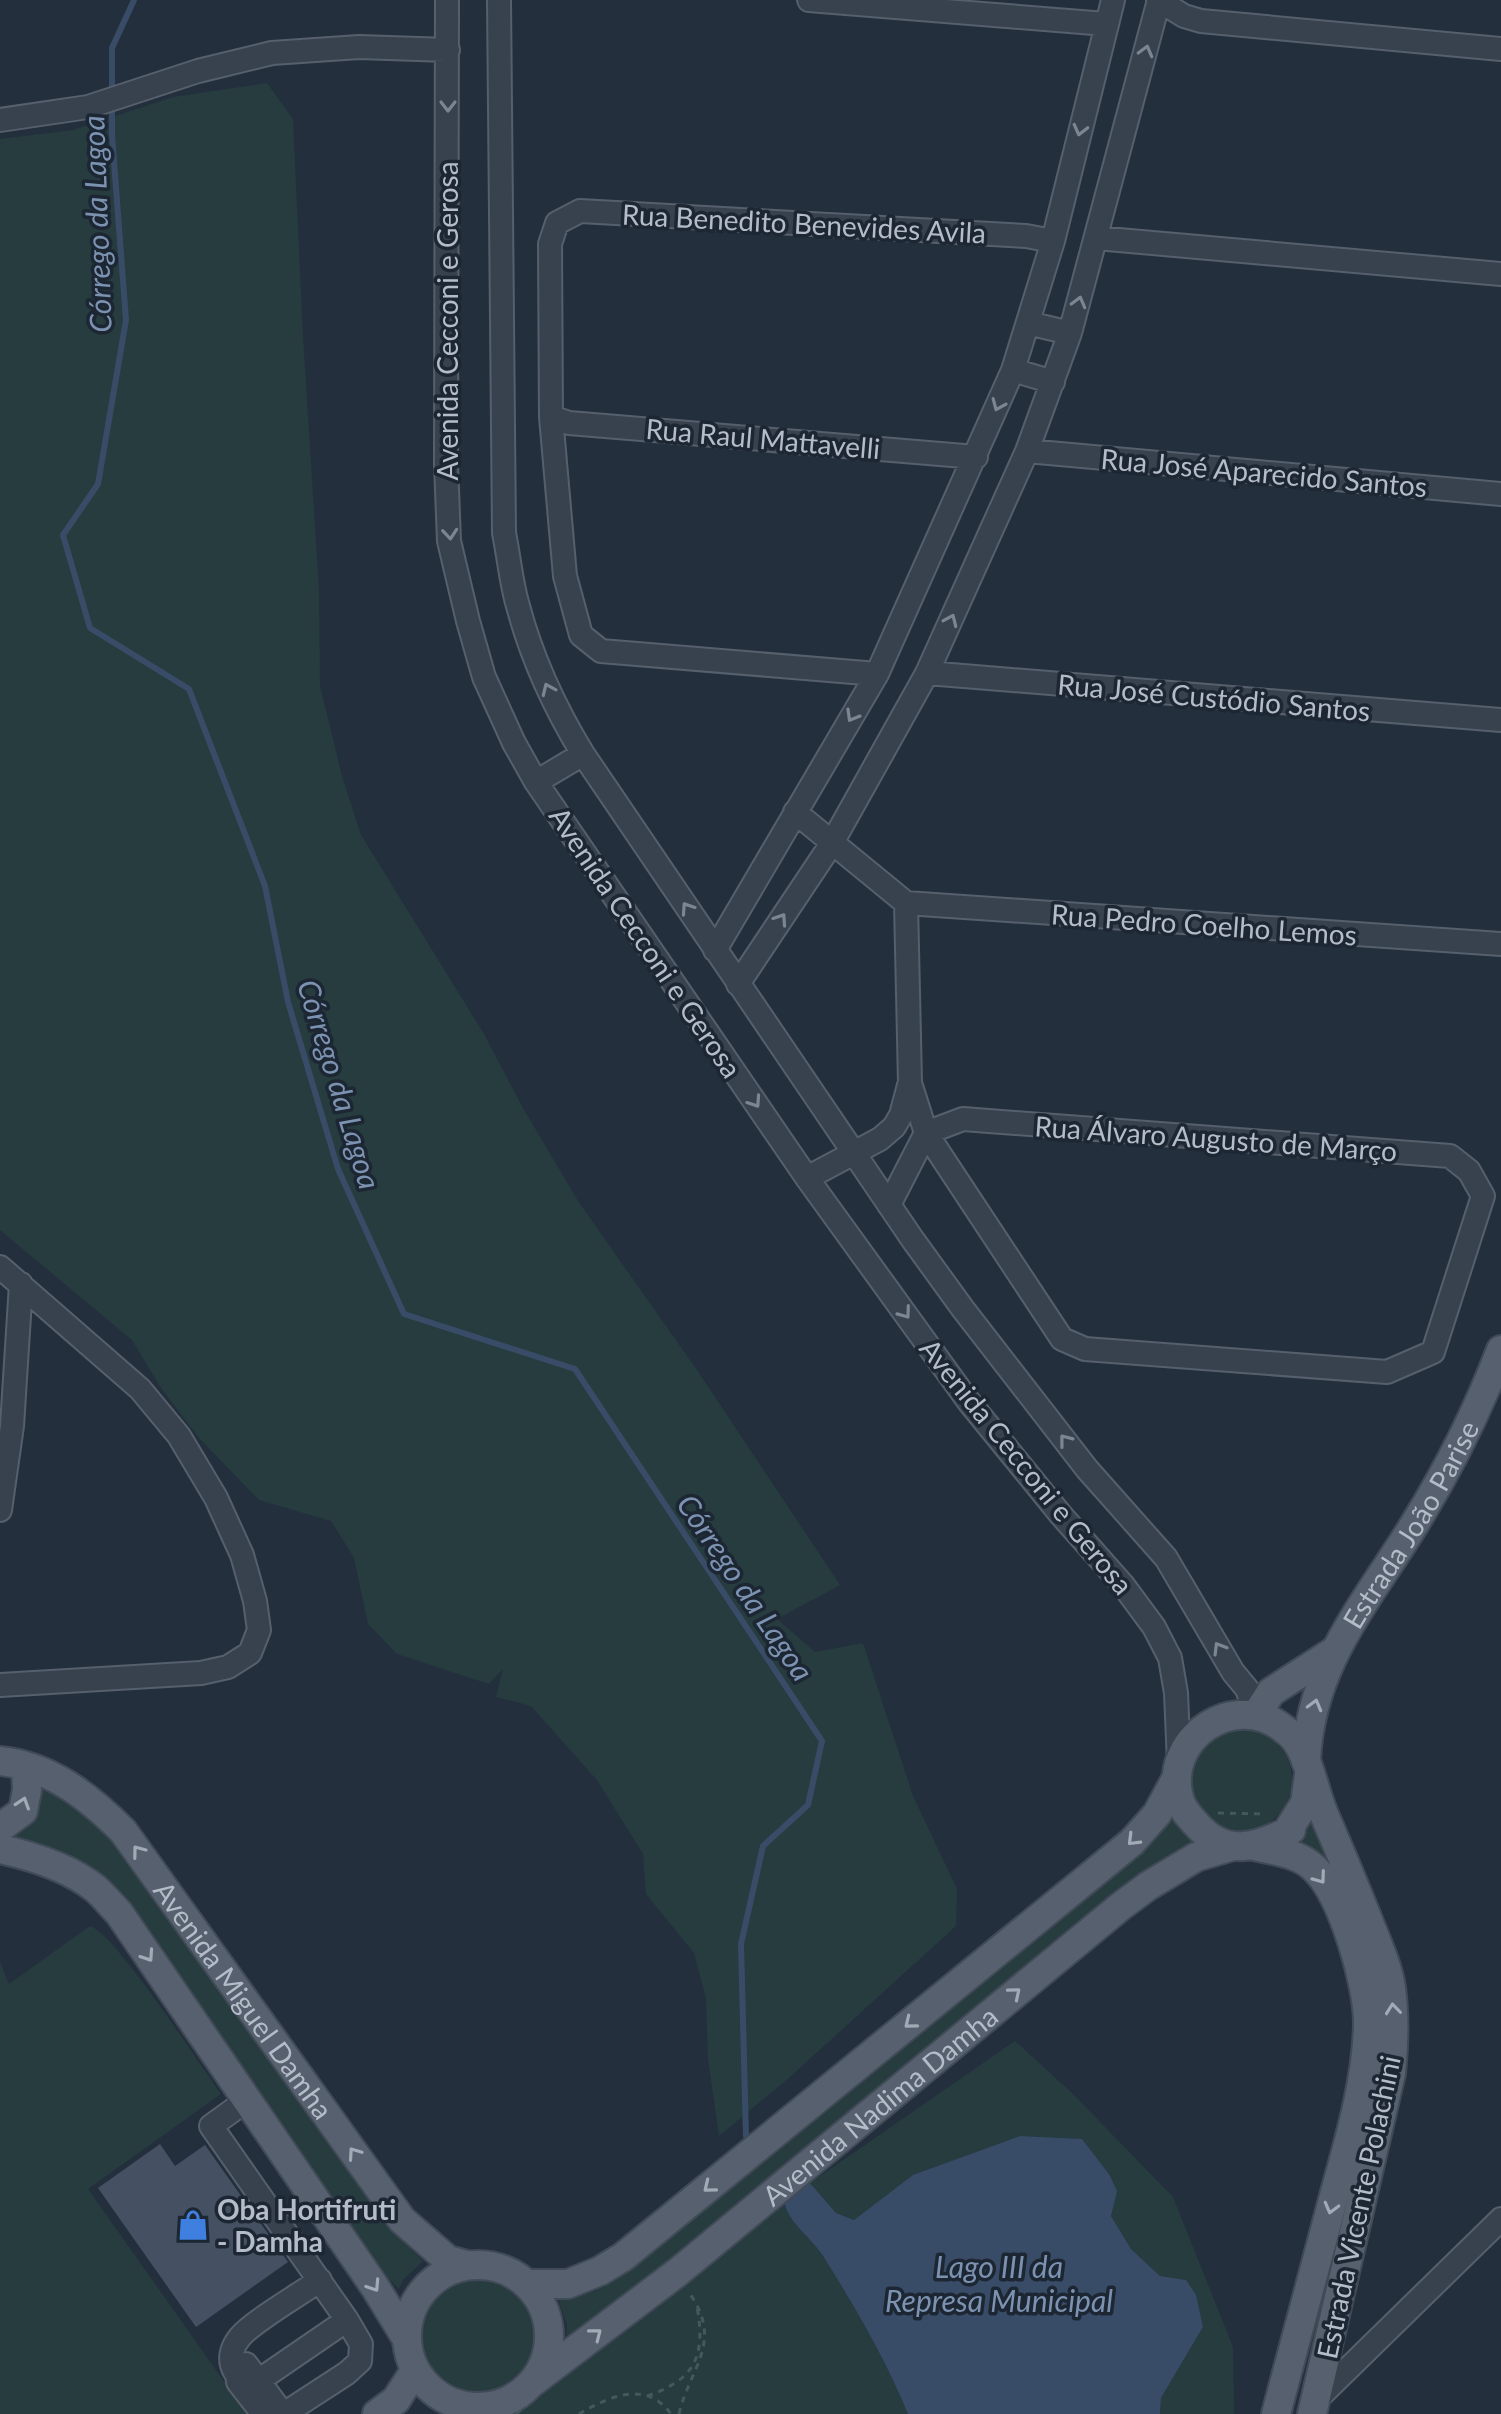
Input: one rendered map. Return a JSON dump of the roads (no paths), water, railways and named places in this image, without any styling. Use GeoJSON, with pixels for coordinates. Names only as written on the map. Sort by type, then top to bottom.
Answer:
{"type":"FeatureCollection","features":[{"type":"Feature","properties":{"kind":"main road","name":"Estrada João Parise"},"geometry":{"type":"LineString","coordinates":[[1291,1830],[1305,1803],[1313,1706],[1333,1652],[1438,1484],[1459,1445],[1501,1350]]}},
{"type":"Feature","properties":{"kind":"main road","name":"Estrada João Parise"},"geometry":{"type":"LineString","coordinates":[[1258,1698],[1333,1652]]}},
{"type":"Feature","properties":{"kind":"main road","name":"Avenida Nadima Damha"},"geometry":{"type":"LineString","coordinates":[[527,2284],[568,2284],[600,2271],[623,2257],[1132,1842],[1157,1814],[1192,1738],[1214,1720],[1242,1714],[1258,1698]]}},
{"type":"Feature","properties":{"kind":"main road","name":"Estrada Vicente Polachini"},"geometry":{"type":"LineString","coordinates":[[1258,1698],[1269,1719],[1292,1736],[1308,1768],[1380,1951],[1391,1985],[1395,2031],[1381,2123],[1314,2408]]}},
{"type":"Feature","properties":{"kind":"main road"},"geometry":{"type":"LineString","coordinates":[[0,1828],[23,1811],[27,1790],[13,1764]]}},
{"type":"Feature","properties":{"kind":"main road","name":"Avenida Miguel Damha"},"geometry":{"type":"LineString","coordinates":[[13,1764],[69,1785],[123,1831],[402,2220],[448,2260],[466,2265]]}},
{"type":"Feature","properties":{"kind":"main road"},"geometry":{"type":"LineString","coordinates":[[1178,1770],[1181,1803],[1186,1814],[1204,1834],[1215,1840],[1243,1846]]}},
{"type":"Feature","properties":{"kind":"main road","name":"Avenida Nadima Damha"},"geometry":{"type":"LineString","coordinates":[[534,2381],[678,2272],[1148,1886],[1196,1857],[1291,1830]]}},
{"type":"Feature","properties":{"kind":"main road","name":"Estrada Vicente Polachini"},"geometry":{"type":"LineString","coordinates":[[1243,1846],[1293,1855],[1316,1870],[1339,1907],[1354,1951],[1365,1988],[1368,2023],[1357,2111],[1276,2414]]}},
{"type":"Feature","properties":{"kind":"main road","name":"Avenida Miguel Damha"},"geometry":{"type":"LineString","coordinates":[[0,1849],[23,1854],[69,1872],[96,1889],[119,1913],[375,2287],[405,2336]]}},
{"type":"Feature","properties":{"kind":"main road"},"geometry":{"type":"LineString","coordinates":[[466,2265],[499,2267],[527,2284],[547,2318],[549,2335],[548,2351],[534,2381],[500,2408],[476,2407],[446,2399],[431,2391],[414,2372],[405,2336],[418,2297],[431,2282],[447,2271],[466,2265]]}},
{"type":"Feature","properties":{"kind":"main road"},"geometry":{"type":"LineString","coordinates":[[377,2414],[396,2400],[414,2372]]}},
{"type":"Feature","properties":{"kind":"street","name":"Avenida Cecconi e Gerosa"},"geometry":{"type":"LineString","coordinates":[[447,0],[446,464],[449,541],[484,677],[514,743],[536,782],[807,1178],[969,1402],[1123,1585],[1154,1627],[1170,1658],[1176,1693],[1178,1770]]}},
{"type":"Feature","properties":{"kind":"street","name":"Avenida Cecconi e Gerosa"},"geometry":{"type":"LineString","coordinates":[[499,0],[504,533],[517,606],[559,715],[889,1205],[963,1309],[1087,1469],[1166,1558],[1233,1672],[1258,1698]]}},
{"type":"Feature","properties":{"kind":"street"},"geometry":{"type":"LineString","coordinates":[[809,0],[1106,24]]}},
{"type":"Feature","properties":{"kind":"street"},"geometry":{"type":"LineString","coordinates":[[715,950],[877,674],[1013,370],[1053,241],[1113,0]]}},
{"type":"Feature","properties":{"kind":"street"},"geometry":{"type":"LineString","coordinates":[[738,984],[832,843],[927,673],[1027,451],[1070,333],[1158,0],[1184,16],[1201,21],[1501,49]]}},
{"type":"Feature","properties":{"kind":"street"},"geometry":{"type":"LineString","coordinates":[[0,120],[88,107],[198,71],[272,53],[359,47],[448,50]]}},
{"type":"Feature","properties":{"kind":"street","name":"Rua Benedito Benevides Avila"},"geometry":{"type":"LineString","coordinates":[[551,417],[550,244],[557,223],[580,211],[1026,236],[1053,241]]}},
{"type":"Feature","properties":{"kind":"street"},"geometry":{"type":"LineString","coordinates":[[1096,238],[1501,274]]}},
{"type":"Feature","properties":{"kind":"street"},"geometry":{"type":"LineString","coordinates":[[1028,323],[1070,333]]}},
{"type":"Feature","properties":{"kind":"street"},"geometry":{"type":"LineString","coordinates":[[1013,370],[1053,382]]}},
{"type":"Feature","properties":{"kind":"street"},"geometry":{"type":"LineString","coordinates":[[551,417],[565,576],[581,635],[601,651],[877,674]]}},
{"type":"Feature","properties":{"kind":"street","name":"Rua Raul Mattavelli"},"geometry":{"type":"LineString","coordinates":[[551,417],[569,423],[976,457]]}},
{"type":"Feature","properties":{"kind":"street","name":"Rua José Aparecido Santos"},"geometry":{"type":"LineString","coordinates":[[1027,451],[1501,494]]}},
{"type":"Feature","properties":{"kind":"street","name":"Rua José Custódio Santos"},"geometry":{"type":"LineString","coordinates":[[927,673],[1501,720]]}},
{"type":"Feature","properties":{"kind":"street"},"geometry":{"type":"LineString","coordinates":[[536,782],[583,754]]}},
{"type":"Feature","properties":{"kind":"street"},"geometry":{"type":"LineString","coordinates":[[795,812],[906,903],[910,1083],[926,1133],[889,1205]]}},
{"type":"Feature","properties":{"kind":"street","name":"Rua Pedro Coelho Lemos"},"geometry":{"type":"LineString","coordinates":[[906,903],[1501,944]]}},
{"type":"Feature","properties":{"kind":"street"},"geometry":{"type":"LineString","coordinates":[[807,1178],[880,1139],[894,1127],[901,1115],[910,1083]]}},
{"type":"Feature","properties":{"kind":"street","name":"Rua Álvaro Augusto de Março"},"geometry":{"type":"LineString","coordinates":[[963,1119],[1450,1156],[1469,1171],[1483,1196],[1433,1352],[1387,1372],[1085,1349],[1062,1339],[926,1133],[963,1119]]}},
{"type":"Feature","properties":{"kind":"street"},"geometry":{"type":"LineString","coordinates":[[0,1267],[140,1389],[179,1436],[216,1498],[242,1555],[255,1601],[259,1630],[250,1653],[228,1667],[201,1673],[0,1685]]}},
{"type":"Feature","properties":{"kind":"street"},"geometry":{"type":"LineString","coordinates":[[0,1510],[12,1426],[21,1284]]}},
{"type":"Feature","properties":{"kind":"street"},"geometry":{"type":"LineString","coordinates":[[241,2334],[263,2378],[286,2413],[360,2361],[361,2344],[347,2320],[211,2126],[247,2100]]}},
{"type":"Feature","properties":{"kind":"street"},"geometry":{"type":"LineString","coordinates":[[1314,2408],[1501,2219]]}},
{"type":"Feature","properties":{"kind":"street"},"geometry":{"type":"LineString","coordinates":[[263,2414],[238,2382],[230,2362],[233,2349],[241,2334],[320,2280]]}},
{"type":"Feature","properties":{"kind":"street"},"geometry":{"type":"LineString","coordinates":[[263,2378],[347,2320]]}},
{"type":"Feature","properties":{"kind":"street"},"geometry":{"type":"LineString","coordinates":[[235,2372],[236,2368],[246,2364],[263,2378]]}},
{"type":"Feature","properties":{"kind":"water","name":"Lago III da Represa Municipal"},"geometry":{"type":"Polygon","coordinates":[[[1020,2136],[1082,2139],[1109,2174],[1117,2191],[1111,2216],[1131,2249],[1160,2276],[1186,2280],[1196,2295],[1203,2327],[1161,2398],[1160,2414],[908,2414],[858,2314],[823,2256],[795,2224],[784,2202],[810,2183],[836,2213],[854,2220],[913,2175],[1020,2136]]]}},
{"type":"Feature","properties":{"kind":"waterway","name":"Córrego da Lagoa"},"geometry":{"type":"LineString","coordinates":[[134,0],[112,48],[112,135],[126,320],[98,484],[63,535],[90,628],[189,689],[265,886],[288,1002],[338,1169],[404,1314],[575,1369],[822,1741],[808,1805],[763,1846],[741,1944],[746,2136]]}},
{"type":"Feature","properties":{"kind":"place","name":"Oba Hortifruti - Damha"},"geometry":{"type":"Point","coordinates":[193,2225]}}]}
